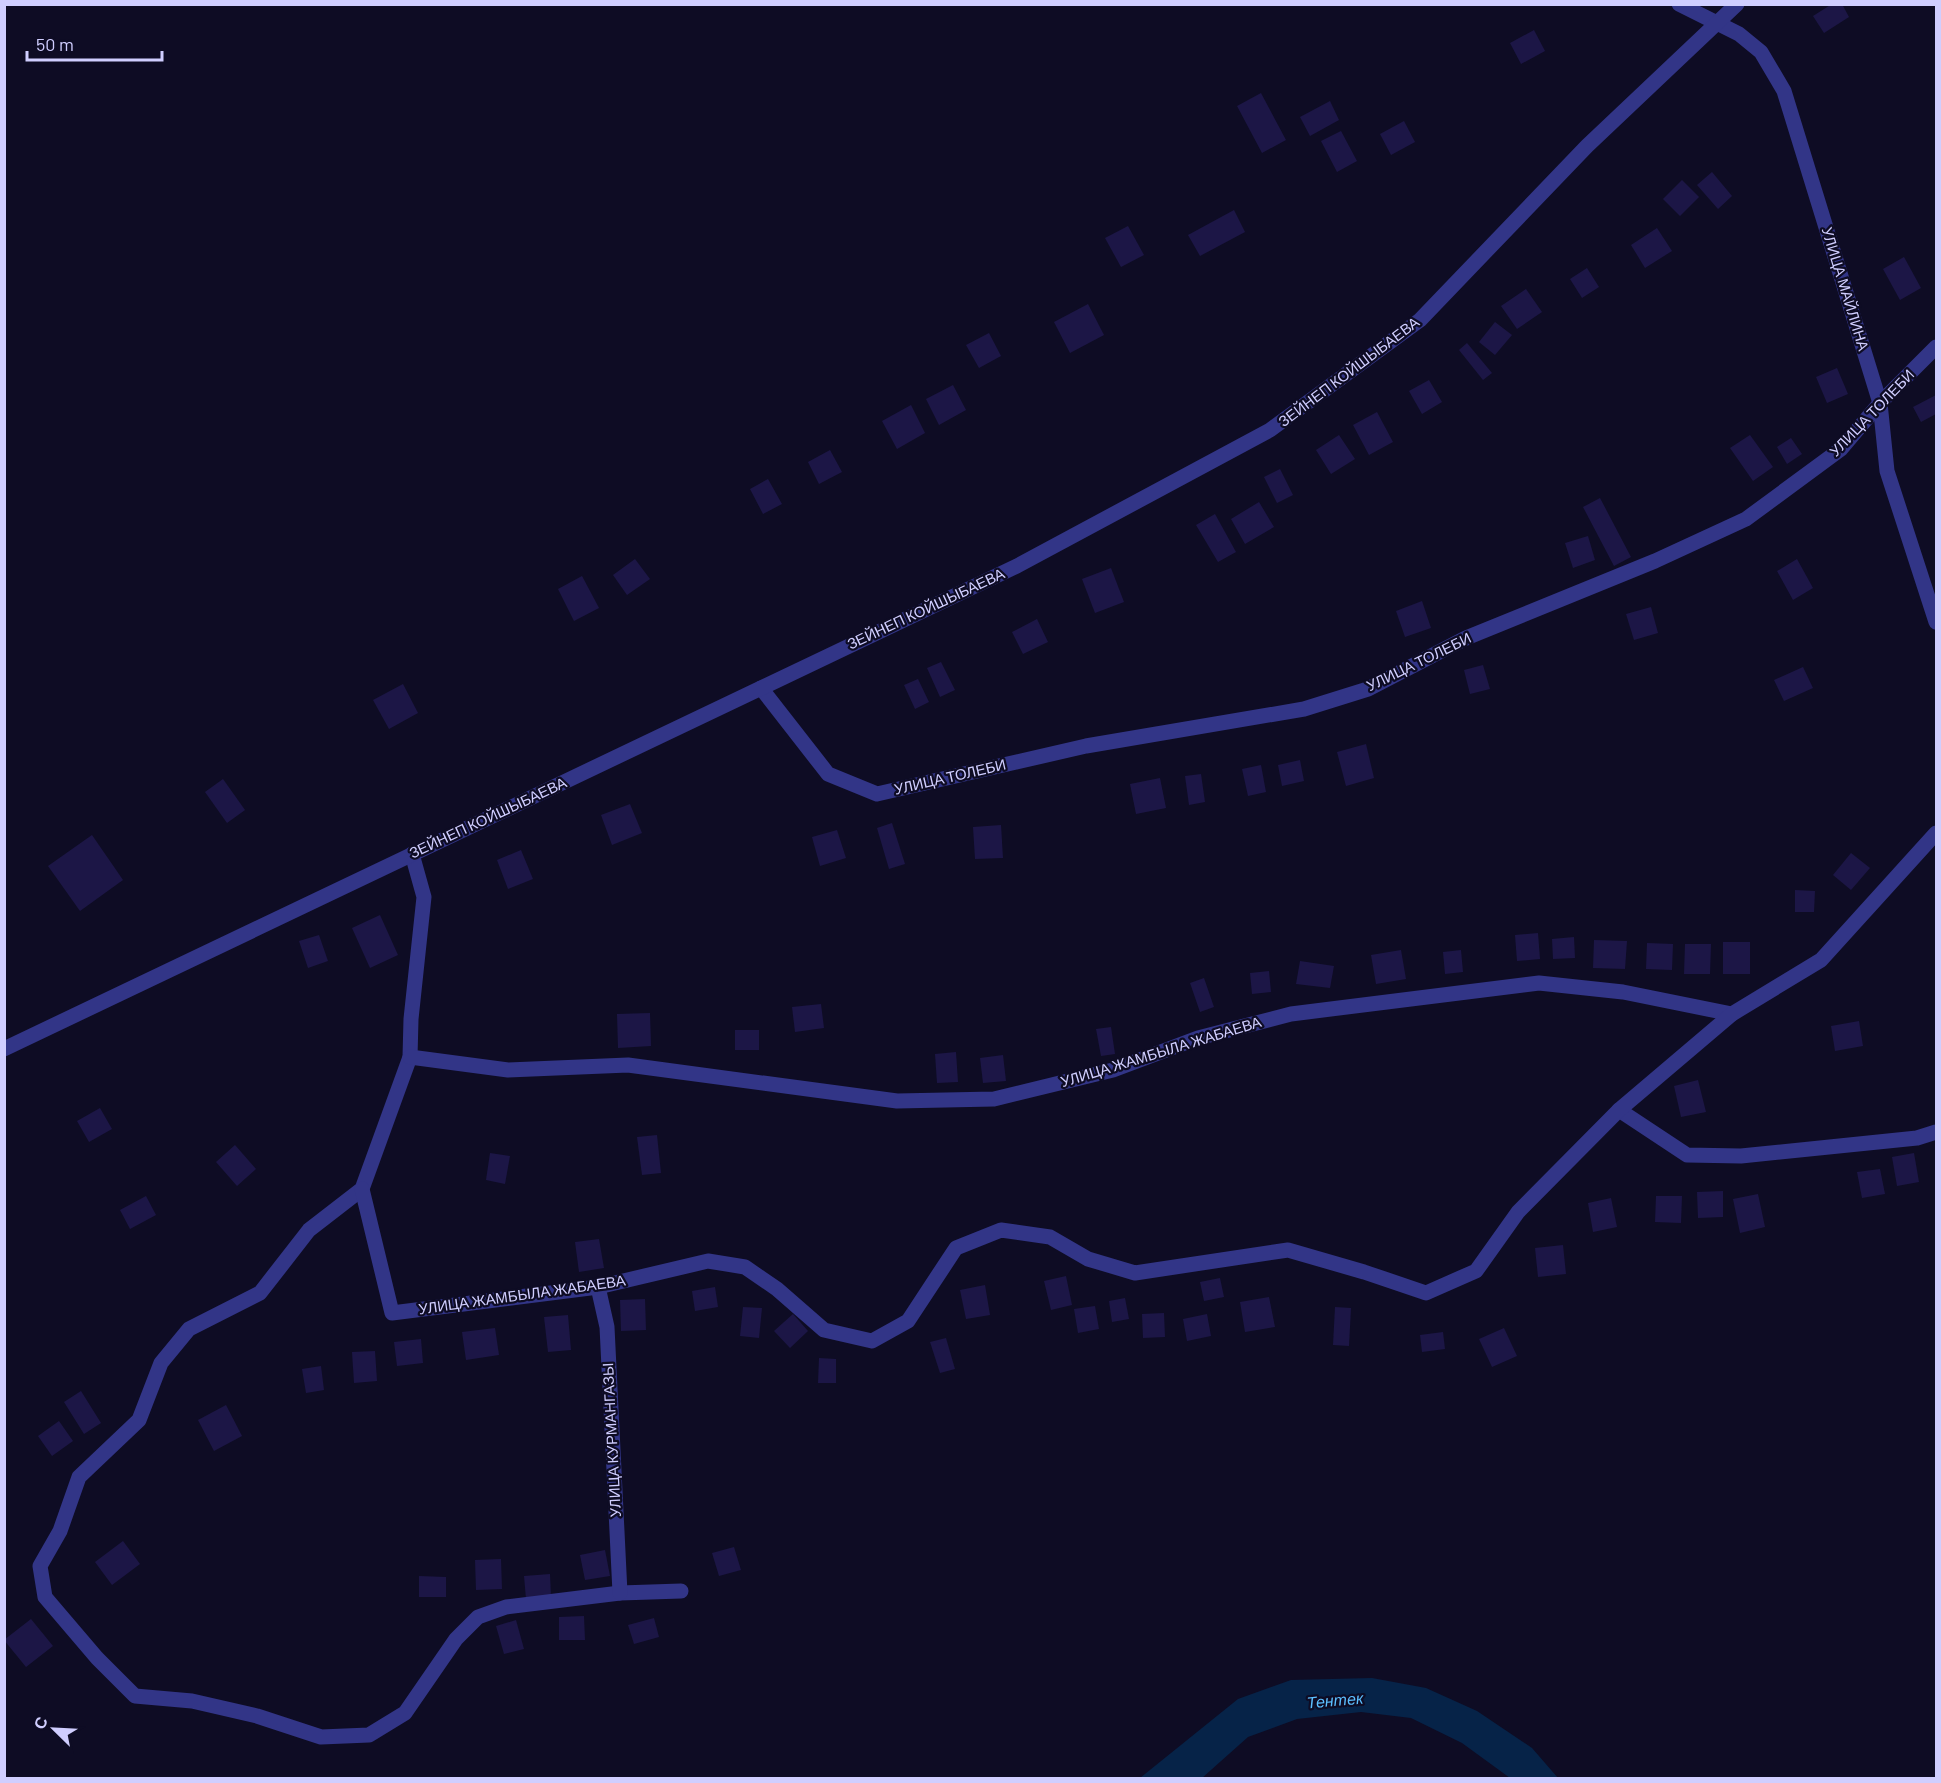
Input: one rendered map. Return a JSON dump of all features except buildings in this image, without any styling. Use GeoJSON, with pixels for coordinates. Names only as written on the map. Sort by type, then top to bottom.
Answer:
{"type":"FeatureCollection","features":[{"type":"Feature","properties":{"kind":"street","name":"УЛИЦА МАЙЛИНА"},"geometry":{"type":"LineString","coordinates":[[1679,4],[1739,34],[1761,52],[1784,91],[1880,403],[1887,471],[1936,622]]}},
{"type":"Feature","properties":{"kind":"street","name":"ЗЕЙНЕП КОЙШЫБАЕВА"},"geometry":{"type":"LineString","coordinates":[[4,1048],[1017,566],[1270,430],[1420,320],[1587,146],[1737,4]]}},
{"type":"Feature","properties":{"kind":"street","name":"УЛИЦА ТОЛЕБИ"},"geometry":{"type":"LineString","coordinates":[[761,688],[828,774],[877,794],[1086,746],[1304,709],[1368,689],[1466,638],[1655,561],[1746,519],[1841,449],[1880,403],[1936,347]]}},
{"type":"Feature","properties":{"kind":"street","name":"УЛИЦА ЖАМБЫЛА ЖАБАЕВА"},"geometry":{"type":"LineString","coordinates":[[362,1189],[392,1313],[598,1287],[708,1261],[745,1267],[777,1289],[824,1330],[872,1341],[909,1321],[956,1248],[1001,1230],[1050,1237],[1088,1259],[1135,1273],[1288,1250],[1426,1293],[1476,1272],[1518,1212],[1619,1110],[1732,1014],[1821,960],[1936,833]]}},
{"type":"Feature","properties":{"kind":"street"},"geometry":{"type":"LineString","coordinates":[[412,854],[424,897],[411,1019],[410,1057],[362,1189],[309,1230],[260,1293],[189,1329],[161,1362],[139,1420],[79,1477],[60,1531],[40,1566],[45,1597],[97,1658],[135,1696],[192,1701],[257,1716],[321,1737],[369,1735],[405,1713],[456,1639],[478,1617],[506,1607],[621,1593],[681,1591]]}},
{"type":"Feature","properties":{"kind":"street","name":"УЛИЦА ЖАМБЫЛА ЖАБАЕВА"},"geometry":{"type":"LineString","coordinates":[[410,1057],[508,1070],[628,1065],[897,1101],[994,1099],[1113,1070],[1198,1038],[1291,1014],[1539,983],[1623,992],[1732,1014]]}},
{"type":"Feature","properties":{"kind":"street"},"geometry":{"type":"LineString","coordinates":[[1619,1110],[1687,1155],[1741,1156],[1917,1138],[1936,1132]]}},
{"type":"Feature","properties":{"kind":"street","name":"УЛИЦА КУРМАНГАЗЫ"},"geometry":{"type":"LineString","coordinates":[[598,1287],[607,1327],[621,1593]]}},
{"type":"Feature","properties":{"kind":"water","name":"Тентек"},"geometry":{"type":"Polygon","coordinates":[[[1372,1678],[1426,1688],[1477,1711],[1532,1748],[1558,1778],[1510,1778],[1462,1743],[1411,1718],[1361,1712],[1297,1719],[1248,1737],[1202,1778],[1140,1778],[1238,1699],[1291,1680],[1372,1678]]]}}]}
